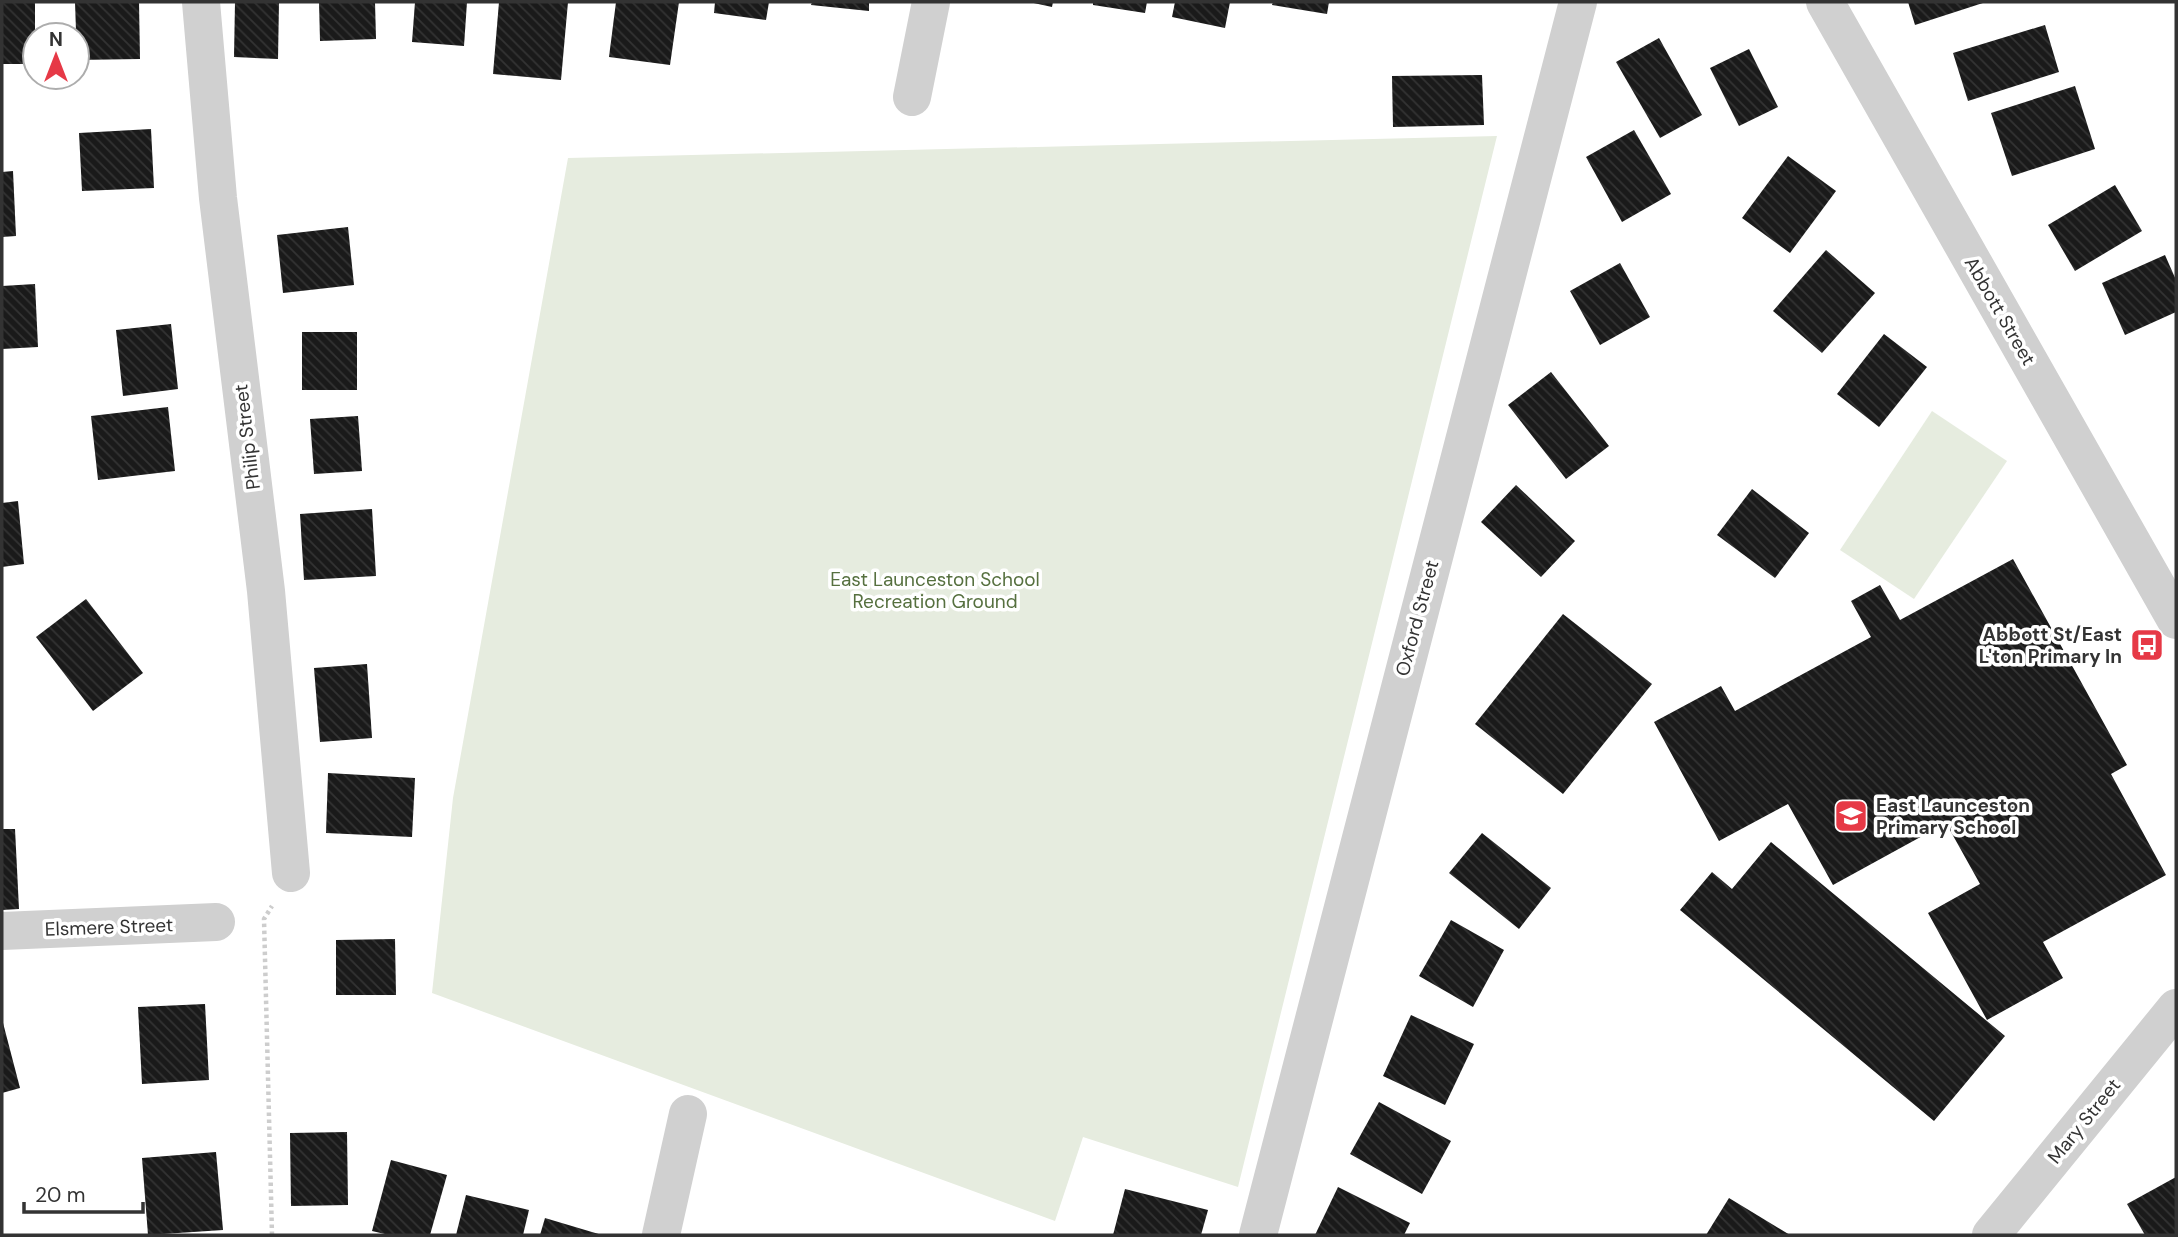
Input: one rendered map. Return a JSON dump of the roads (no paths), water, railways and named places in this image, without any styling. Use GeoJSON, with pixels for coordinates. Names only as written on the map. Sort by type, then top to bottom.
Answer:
{"type":"FeatureCollection","features":[{"type":"Feature","properties":{"kind":"street","name":"Philip Street"},"geometry":{"type":"LineString","coordinates":[[201,2],[218,198],[266,591],[291,873]]}},
{"type":"Feature","properties":{"kind":"street"},"geometry":{"type":"LineString","coordinates":[[912,97],[931,2]]}},
{"type":"Feature","properties":{"kind":"street","name":"Oxford Street"},"geometry":{"type":"LineString","coordinates":[[1258,1235],[1577,2]]}},
{"type":"Feature","properties":{"kind":"street","name":"Abbott Street"},"geometry":{"type":"LineString","coordinates":[[1825,2],[2171,601]]}},
{"type":"Feature","properties":{"kind":"street","name":"Elsmere Street"},"geometry":{"type":"LineString","coordinates":[[2,932],[216,922]]}},
{"type":"Feature","properties":{"kind":"street","name":"Mary Street"},"geometry":{"type":"LineString","coordinates":[[1991,1235],[2176,1008]]}},
{"type":"Feature","properties":{"kind":"street"},"geometry":{"type":"LineString","coordinates":[[661,1235],[688,1114]]}},
{"type":"Feature","properties":{"kind":"place","name":"Abbott St/East L'ton Primary In"},"geometry":{"type":"Point","coordinates":[2147,645]}},
{"type":"Feature","properties":{"kind":"place","name":"East Launceston Primary School"},"geometry":{"type":"Point","coordinates":[1851,816]}},
{"type":"Feature","properties":{"kind":"park label","name":"East Launceston School Recreation Ground"},"geometry":{"type":"Point","coordinates":[935,590]}}]}
